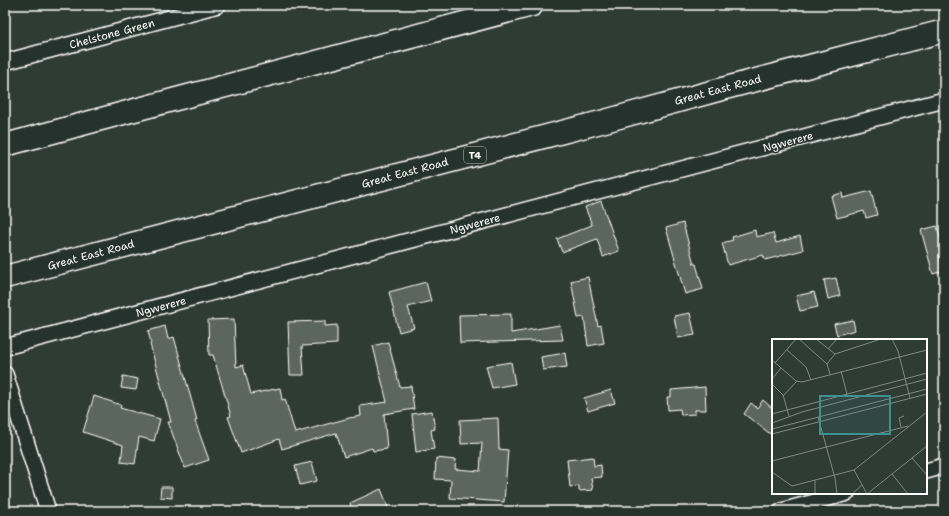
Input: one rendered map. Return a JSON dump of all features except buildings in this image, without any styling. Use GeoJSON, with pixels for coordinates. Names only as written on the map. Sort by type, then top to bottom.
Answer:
{"type":"FeatureCollection","features":[{"type":"Feature","properties":{"kind":"main road"},"geometry":{"type":"LineString","coordinates":[[5,145],[532,5]]}},
{"type":"Feature","properties":{"kind":"main road","name":"Great East Road"},"geometry":{"type":"LineString","coordinates":[[5,278],[944,31]]}},
{"type":"Feature","properties":{"kind":"street","name":"Chelstone Green"},"geometry":{"type":"LineString","coordinates":[[5,62],[218,5]]}},
{"type":"Feature","properties":{"kind":"street","name":"Ngwerere"},"geometry":{"type":"LineString","coordinates":[[5,348],[944,100]]}},
{"type":"Feature","properties":{"kind":"street"},"geometry":{"type":"LineString","coordinates":[[5,374],[48,511]]}},
{"type":"Feature","properties":{"kind":"street"},"geometry":{"type":"LineString","coordinates":[[927,471],[944,466]]}},
{"type":"Feature","properties":{"kind":"street"},"geometry":{"type":"LineString","coordinates":[[782,511],[843,494]]}}]}
